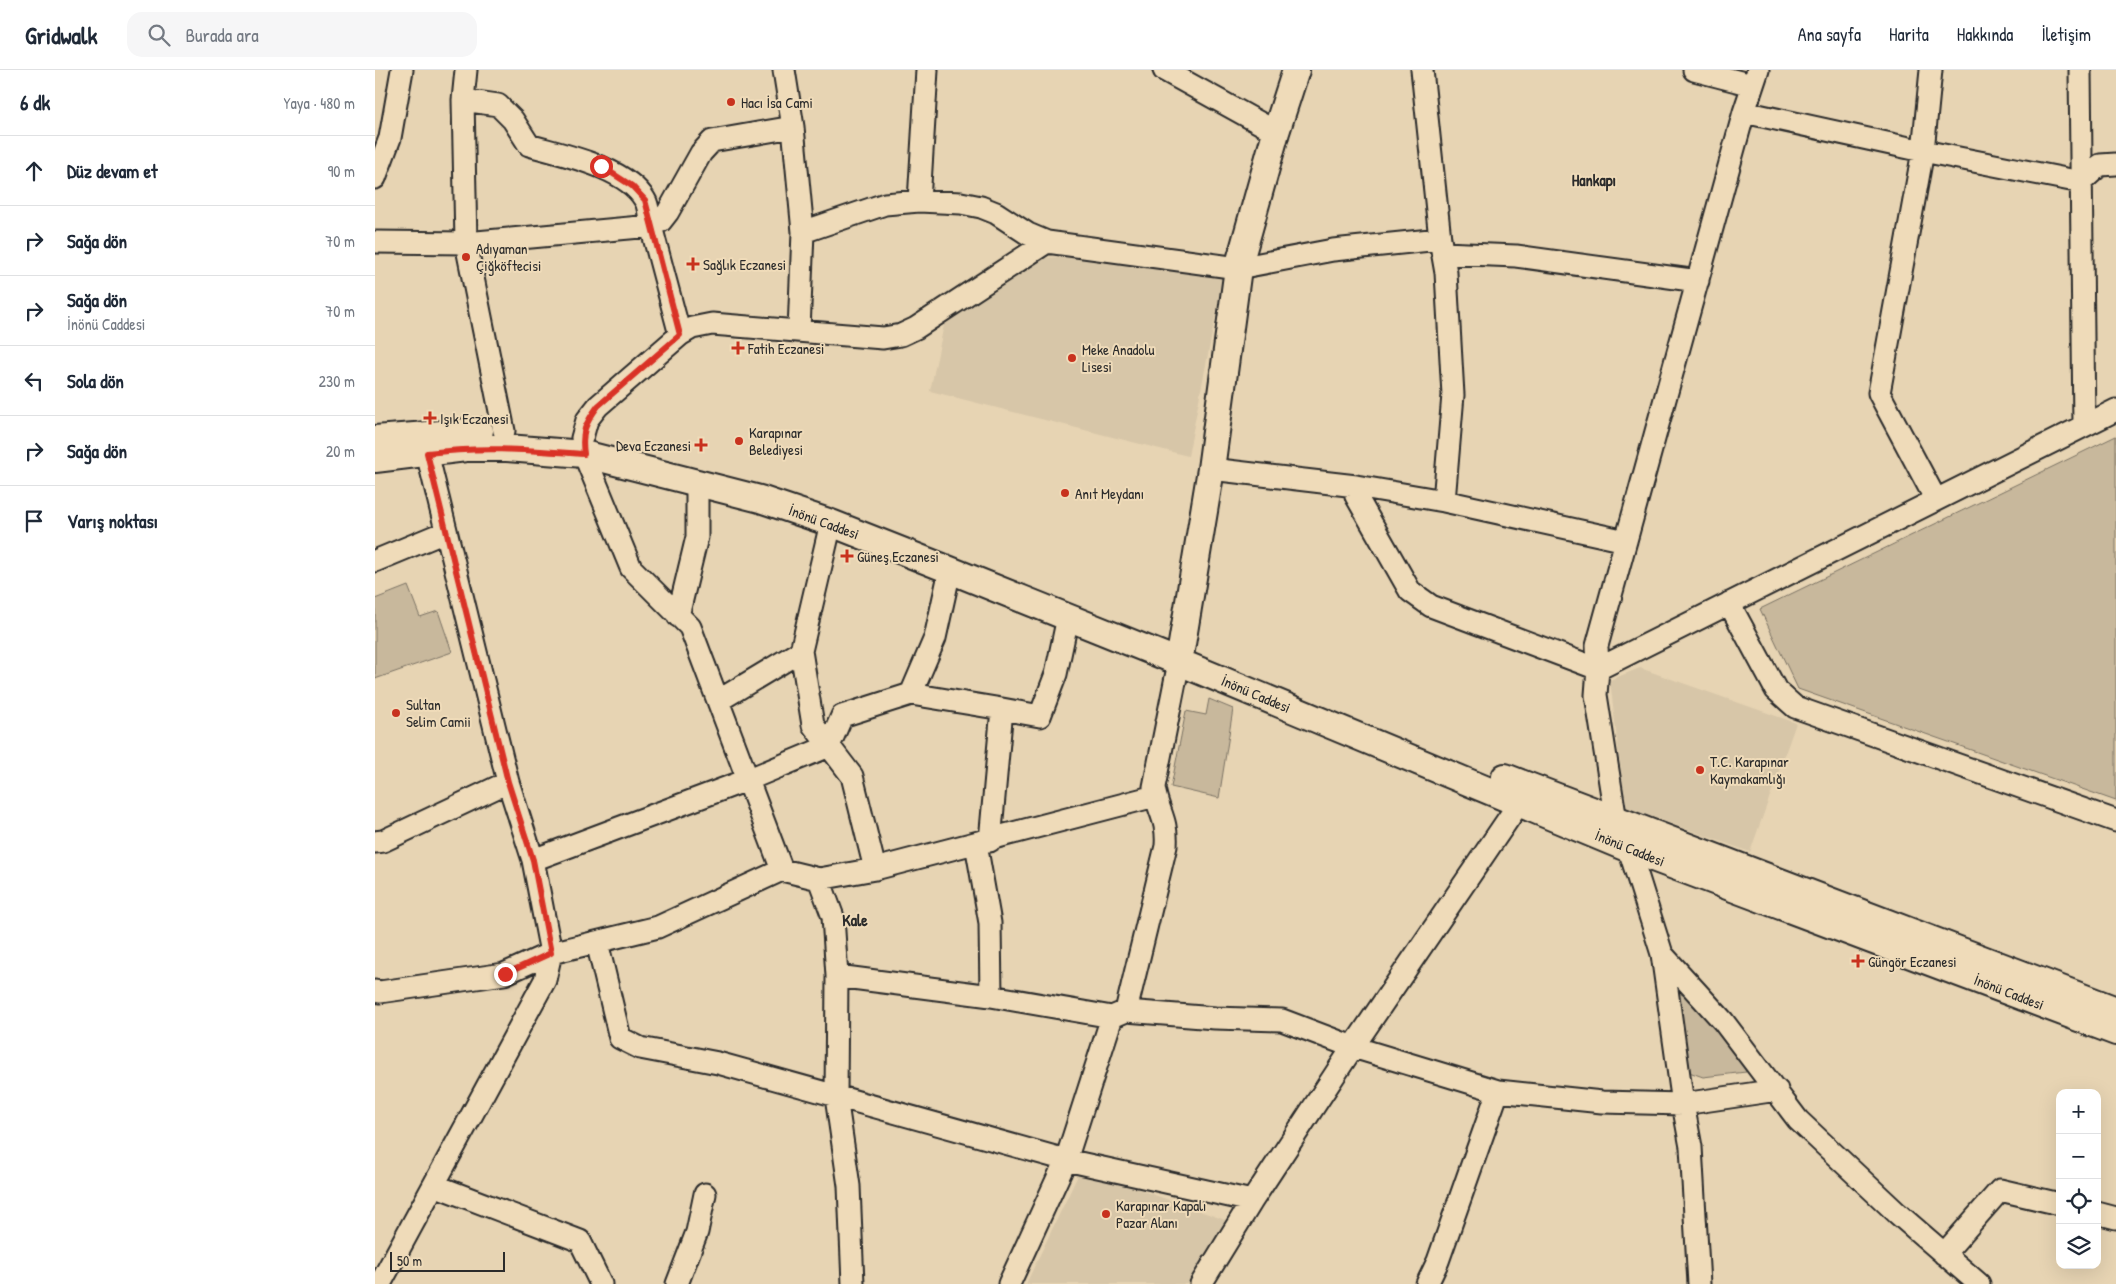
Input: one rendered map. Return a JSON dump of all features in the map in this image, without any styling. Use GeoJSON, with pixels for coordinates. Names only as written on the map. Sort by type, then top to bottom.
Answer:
{"type":"FeatureCollection","features":[{"type":"Feature","properties":{"kind":"main road"},"geometry":{"type":"LineString","coordinates":[[1181,654],[1211,469],[1238,268],[1276,132],[1296,70]]}},
{"type":"Feature","properties":{"kind":"main road","name":"İnönü Caddesi"},"geometry":{"type":"LineString","coordinates":[[375,439],[465,431],[504,431],[699,466],[835,507],[1181,654],[1525,795],[1629,848],[2116,1032]]}},
{"type":"Feature","properties":{"kind":"main road","name":"İnönü Caddesi"},"geometry":{"type":"LineString","coordinates":[[375,458],[466,448],[583,446],[697,482],[760,499],[831,523],[1068,617],[1181,654]]}},
{"type":"Feature","properties":{"kind":"main road","name":"İnönü Caddesi"},"geometry":{"type":"LineString","coordinates":[[1525,795],[1617,821],[2116,1010]]}},
{"type":"Feature","properties":{"kind":"street"},"geometry":{"type":"LineString","coordinates":[[375,178],[390,138],[403,70]]}},
{"type":"Feature","properties":{"kind":"street"},"geometry":{"type":"LineString","coordinates":[[466,70],[463,100],[466,243],[504,431]]}},
{"type":"Feature","properties":{"kind":"street"},"geometry":{"type":"LineString","coordinates":[[784,70],[793,127],[803,232],[799,331]]}},
{"type":"Feature","properties":{"kind":"street"},"geometry":{"type":"LineString","coordinates":[[919,201],[927,70]]}},
{"type":"Feature","properties":{"kind":"street"},"geometry":{"type":"LineString","coordinates":[[1163,70],[1276,132]]}},
{"type":"Feature","properties":{"kind":"street"},"geometry":{"type":"LineString","coordinates":[[1422,70],[1441,246],[1446,273],[1453,395],[1444,501]]}},
{"type":"Feature","properties":{"kind":"street"},"geometry":{"type":"LineString","coordinates":[[1694,70],[1755,77],[1597,646],[1596,695],[1617,821],[1629,848],[1662,954],[1683,1104],[1691,1147],[1699,1284]]}},
{"type":"Feature","properties":{"kind":"street"},"geometry":{"type":"LineString","coordinates":[[1931,70],[1923,151],[1879,393],[1935,500]]}},
{"type":"Feature","properties":{"kind":"street"},"geometry":{"type":"LineString","coordinates":[[2080,70],[2084,426]]}},
{"type":"Feature","properties":{"kind":"street"},"geometry":{"type":"LineString","coordinates":[[463,100],[498,105],[513,120],[529,145],[601,166],[632,186],[645,200],[680,335]]}},
{"type":"Feature","properties":{"kind":"street"},"geometry":{"type":"LineString","coordinates":[[1744,112],[1923,151],[2081,182]]}},
{"type":"Feature","properties":{"kind":"street"},"geometry":{"type":"LineString","coordinates":[[375,242],[466,243],[651,226],[661,221],[668,212],[701,153],[712,141],[793,127]]}},
{"type":"Feature","properties":{"kind":"street"},"geometry":{"type":"LineString","coordinates":[[2081,182],[2101,165],[2116,164]]}},
{"type":"Feature","properties":{"kind":"street"},"geometry":{"type":"LineString","coordinates":[[803,232],[885,204],[919,201],[961,203],[981,206],[996,213],[1028,234],[1047,242],[1238,268],[1333,250],[1441,246],[1698,281]]}},
{"type":"Feature","properties":{"kind":"street"},"geometry":{"type":"LineString","coordinates":[[782,870],[690,627],[631,568],[583,446],[587,420],[598,406],[680,335],[692,328],[712,324],[883,338],[901,335],[916,328],[1047,242]]}},
{"type":"Feature","properties":{"kind":"street"},"geometry":{"type":"LineString","coordinates":[[1356,486],[1356,496],[1410,590],[1431,606],[1598,669],[2116,410]]}},
{"type":"Feature","properties":{"kind":"street"},"geometry":{"type":"LineString","coordinates":[[380,1284],[545,980],[551,953],[533,860],[508,782],[427,453]]}},
{"type":"Feature","properties":{"kind":"street"},"geometry":{"type":"LineString","coordinates":[[1211,469],[1356,486],[1444,501],[1626,542]]}},
{"type":"Feature","properties":{"kind":"street"},"geometry":{"type":"LineString","coordinates":[[678,616],[697,537],[697,482]]}},
{"type":"Feature","properties":{"kind":"street"},"geometry":{"type":"LineString","coordinates":[[831,523],[801,651],[813,724],[852,776],[875,869]]}},
{"type":"Feature","properties":{"kind":"street"},"geometry":{"type":"LineString","coordinates":[[375,561],[445,532]]}},
{"type":"Feature","properties":{"kind":"street"},"geometry":{"type":"LineString","coordinates":[[911,694],[935,638],[950,570]]}},
{"type":"Feature","properties":{"kind":"street"},"geometry":{"type":"LineString","coordinates":[[1729,602],[1776,690],[1795,707],[2116,821]]}},
{"type":"Feature","properties":{"kind":"street"},"geometry":{"type":"LineString","coordinates":[[533,860],[747,780],[829,746],[842,716],[911,694],[1040,716],[1056,674],[1068,617]]}},
{"type":"Feature","properties":{"kind":"street"},"geometry":{"type":"LineString","coordinates":[[718,701],[801,651]]}},
{"type":"Feature","properties":{"kind":"street"},"geometry":{"type":"LineString","coordinates":[[1009,1284],[1066,1160],[1119,1014],[1166,846],[1165,819],[1153,787],[1181,654]]}},
{"type":"Feature","properties":{"kind":"street"},"geometry":{"type":"LineString","coordinates":[[991,996],[990,923],[983,842],[1002,709]]}},
{"type":"Feature","properties":{"kind":"street"},"geometry":{"type":"LineString","coordinates":[[375,842],[383,841],[508,782]]}},
{"type":"Feature","properties":{"kind":"street"},"geometry":{"type":"LineString","coordinates":[[1201,1284],[1252,1201],[1353,1046],[1525,795]]}},
{"type":"Feature","properties":{"kind":"street"},"geometry":{"type":"LineString","coordinates":[[375,991],[380,992],[505,974],[551,953],[658,927],[782,870],[819,879],[875,869],[1155,796]]}},
{"type":"Feature","properties":{"kind":"street"},"geometry":{"type":"LineString","coordinates":[[819,879],[833,918],[837,976],[836,1097],[849,1186],[853,1284]]}},
{"type":"Feature","properties":{"kind":"street"},"geometry":{"type":"LineString","coordinates":[[597,942],[620,1038],[640,1048],[718,1063],[1066,1160],[1252,1201]]}},
{"type":"Feature","properties":{"kind":"street"},"geometry":{"type":"LineString","coordinates":[[1662,954],[1723,1021],[1777,1090],[1797,1120],[1897,1213],[1979,1284]]}},
{"type":"Feature","properties":{"kind":"street"},"geometry":{"type":"LineString","coordinates":[[837,976],[1119,1014],[1282,1020],[1353,1046],[1498,1091],[1602,1102],[1683,1104],[1777,1090]]}},
{"type":"Feature","properties":{"kind":"street"},"geometry":{"type":"LineString","coordinates":[[1427,1284],[1438,1261],[1498,1091]]}},
{"type":"Feature","properties":{"kind":"street"},"geometry":{"type":"LineString","coordinates":[[434,1185],[580,1241],[601,1284]]}},
{"type":"Feature","properties":{"kind":"street"},"geometry":{"type":"LineString","coordinates":[[1944,1254],[2000,1190],[2056,1203]]}},
{"type":"Feature","properties":{"kind":"street"},"geometry":{"type":"LineString","coordinates":[[677,1284],[697,1232],[705,1194]]}},
{"type":"Feature","properties":{"kind":"street"},"geometry":{"type":"LineString","coordinates":[[2101,1214],[2116,1218]]}},
{"type":"Feature","properties":{"kind":"shaded area","name":"Meke Anadolu Lisesi"},"geometry":{"type":"Polygon","coordinates":[[[1070,256],[1223,278],[1188,456],[930,391],[944,325],[1042,258],[1070,256]]]}},
{"type":"Feature","properties":{"kind":"shaded area"},"geometry":{"type":"Polygon","coordinates":[[[2116,436],[2116,801],[1798,689],[1760,609],[2116,436]]]}},
{"type":"Feature","properties":{"kind":"shaded area"},"geometry":{"type":"Polygon","coordinates":[[[408,586],[420,617],[438,611],[452,652],[375,679],[375,599],[408,586]]]}},
{"type":"Feature","properties":{"kind":"shaded area","name":"T.C. Karapınar Kaymakamlığı"},"geometry":{"type":"Polygon","coordinates":[[[1640,668],[1796,723],[1750,852],[1625,807],[1610,680],[1640,668]]]}},
{"type":"Feature","properties":{"kind":"shaded area"},"geometry":{"type":"Polygon","coordinates":[[[1209,699],[1233,709],[1219,798],[1171,787],[1186,711],[1206,715],[1209,699]]]}},
{"type":"Feature","properties":{"kind":"shaded area"},"geometry":{"type":"Polygon","coordinates":[[[1676,992],[1690,998],[1742,1060],[1746,1072],[1703,1077],[1689,1072],[1676,992]]]}},
{"type":"Feature","properties":{"kind":"shaded area","name":"Karapınar Kapalı Pazar Alanı"},"geometry":{"type":"Polygon","coordinates":[[[1081,1169],[1228,1221],[1188,1284],[1026,1284],[1081,1169]]]}},
{"type":"Feature","properties":{"kind":"place","name":"Hacı İsa Cami"},"geometry":{"type":"Point","coordinates":[731,102]}},
{"type":"Feature","properties":{"kind":"place","name":"Adıyaman Çiğköftecisi"},"geometry":{"type":"Point","coordinates":[466,257]}},
{"type":"Feature","properties":{"kind":"place","name":"Sağlık Eczanesi"},"geometry":{"type":"Point","coordinates":[693,264]}},
{"type":"Feature","properties":{"kind":"place","name":"Fatih Eczanesi"},"geometry":{"type":"Point","coordinates":[738,348]}},
{"type":"Feature","properties":{"kind":"place","name":"Meke Anadolu Lisesi"},"geometry":{"type":"Point","coordinates":[1072,358]}},
{"type":"Feature","properties":{"kind":"place","name":"Işık Eczanesi"},"geometry":{"type":"Point","coordinates":[430,418]}},
{"type":"Feature","properties":{"kind":"place","name":"Karapınar Belediyesi"},"geometry":{"type":"Point","coordinates":[739,441]}},
{"type":"Feature","properties":{"kind":"place","name":"Deva Eczanesi"},"geometry":{"type":"Point","coordinates":[701,445]}},
{"type":"Feature","properties":{"kind":"place","name":"Anıt Meydanı"},"geometry":{"type":"Point","coordinates":[1065,493]}},
{"type":"Feature","properties":{"kind":"place","name":"Güneş Eczanesi"},"geometry":{"type":"Point","coordinates":[847,556]}},
{"type":"Feature","properties":{"kind":"place","name":"Sultan Selim Camii"},"geometry":{"type":"Point","coordinates":[396,713]}},
{"type":"Feature","properties":{"kind":"place","name":"T.C. Karapınar Kaymakamlığı"},"geometry":{"type":"Point","coordinates":[1700,770]}},
{"type":"Feature","properties":{"kind":"place","name":"Güngör Eczanesi"},"geometry":{"type":"Point","coordinates":[1858,961]}},
{"type":"Feature","properties":{"kind":"place","name":"Karapınar Kapalı Pazar Alanı"},"geometry":{"type":"Point","coordinates":[1106,1214]}},
{"type":"Feature","properties":{"kind":"district","name":"Hankapı"},"geometry":{"type":"Point","coordinates":[1594,180]}},
{"type":"Feature","properties":{"kind":"district","name":"Kale"},"geometry":{"type":"Point","coordinates":[855,920]}},
{"type":"Feature","properties":{"kind":"route"},"geometry":{"type":"LineString","coordinates":[[505,974],[551,953],[533,860],[508,782],[427,453],[466,448],[507,448],[584,454],[582,438],[587,420],[598,406],[680,335],[645,200],[632,186],[601,166]]}}]}
